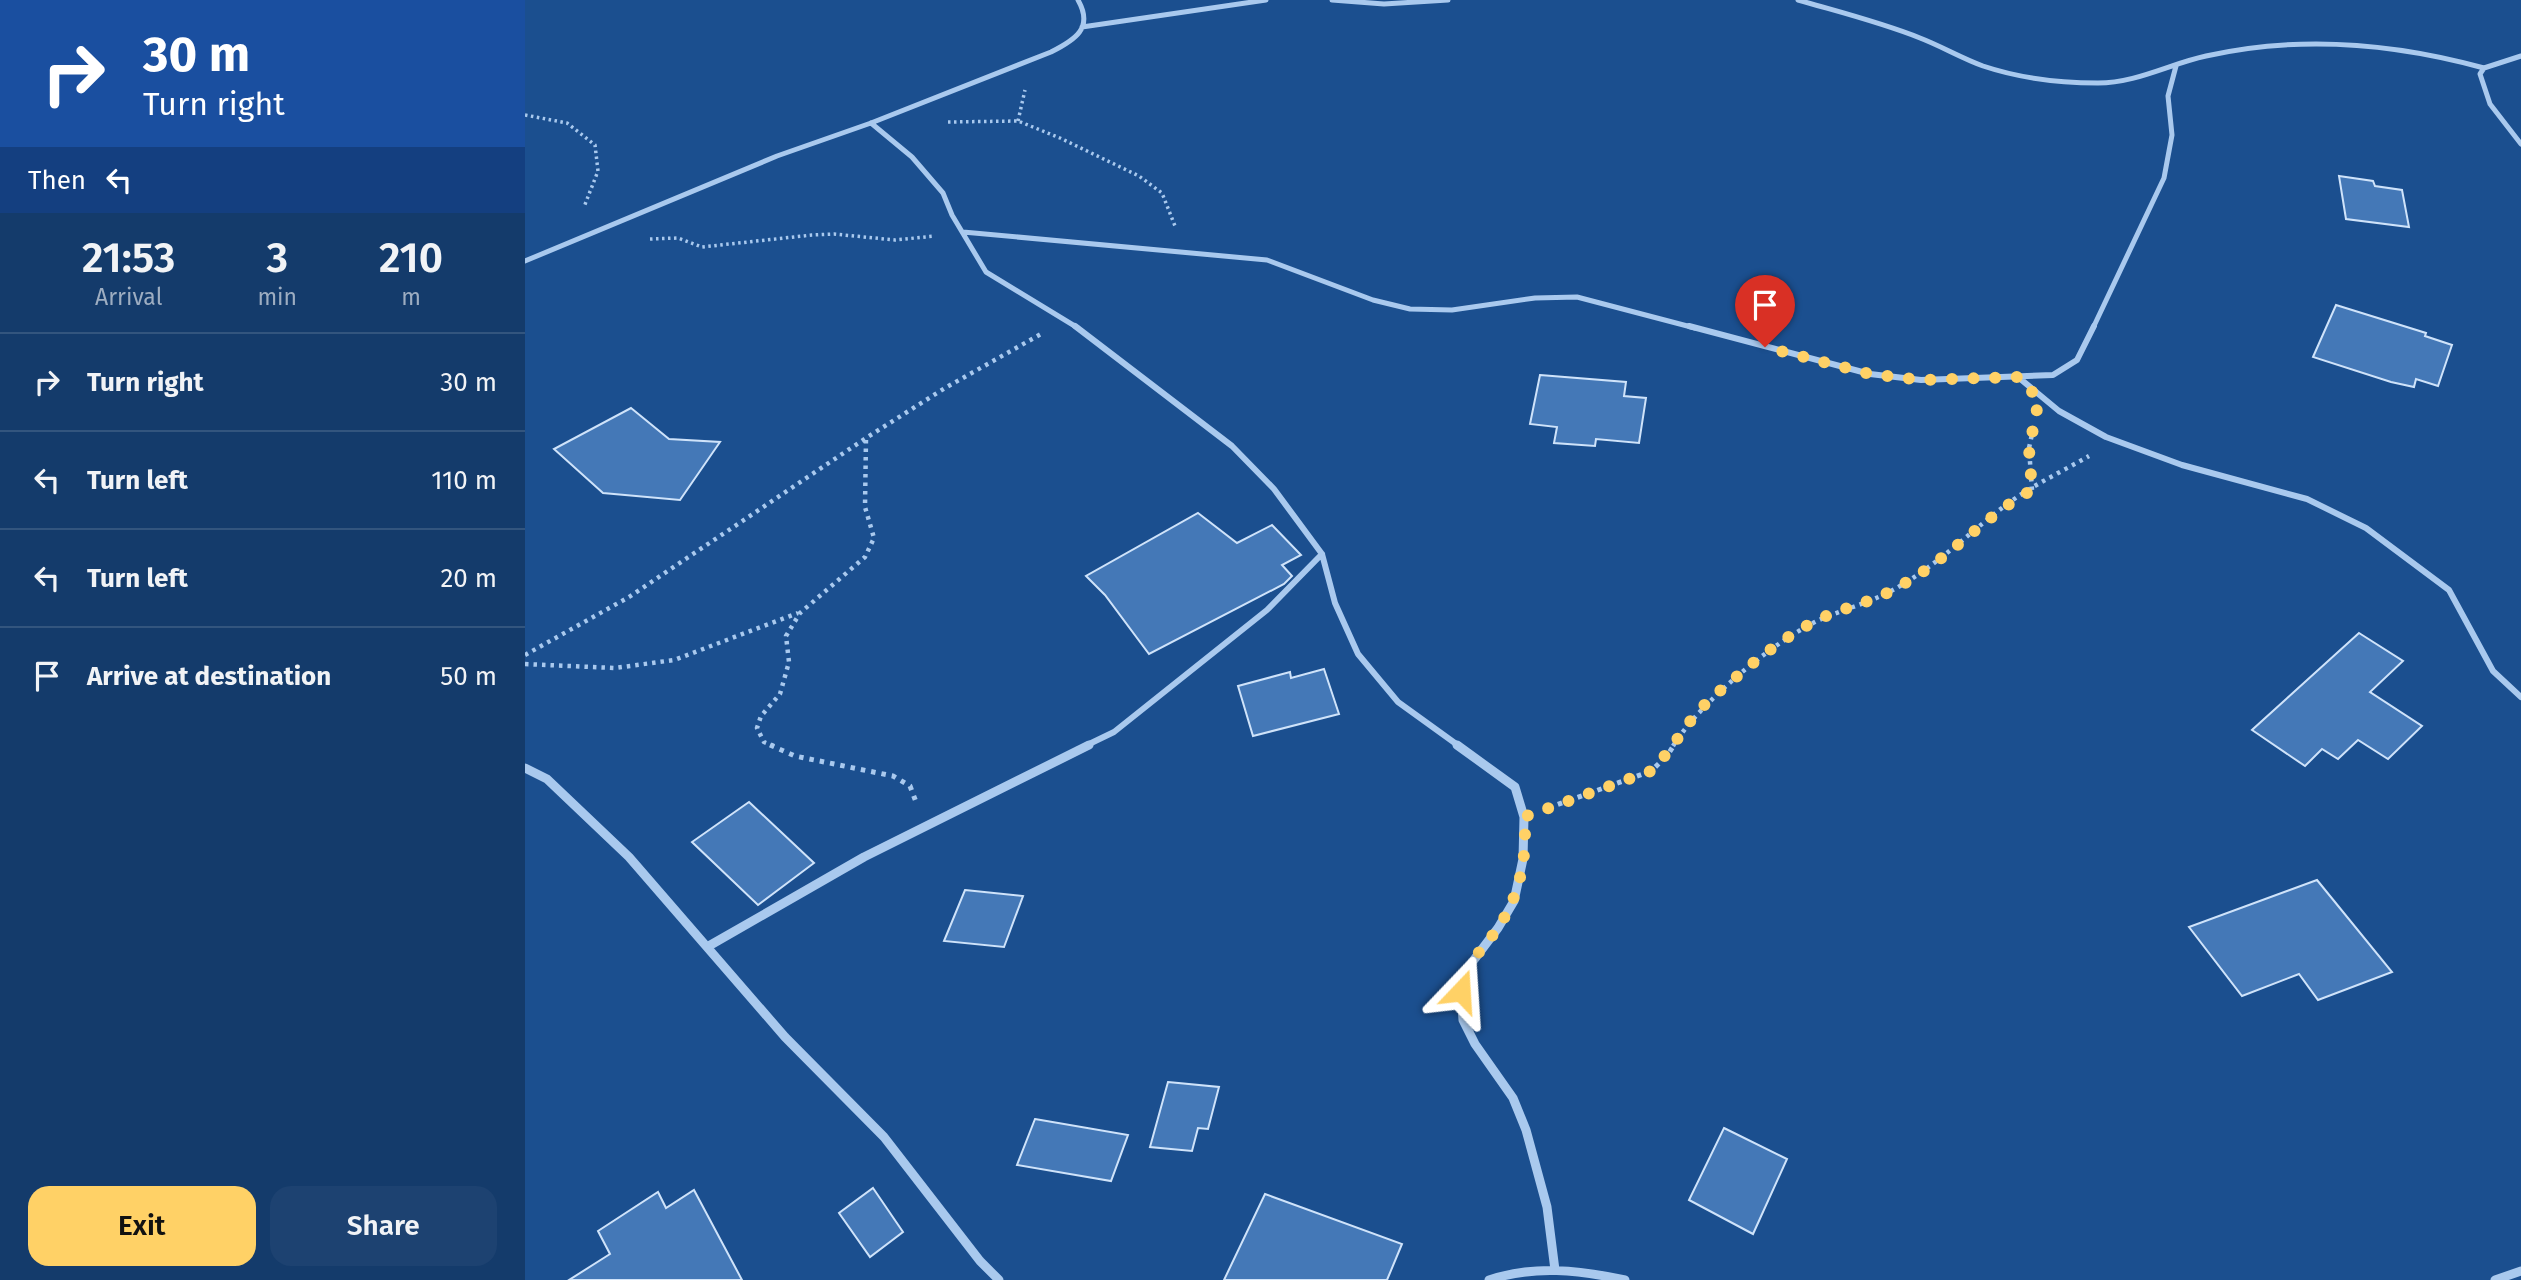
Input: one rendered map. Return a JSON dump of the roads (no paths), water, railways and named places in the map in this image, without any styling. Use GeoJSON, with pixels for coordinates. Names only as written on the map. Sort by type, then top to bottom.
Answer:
{"type":"FeatureCollection","features":[{"type":"Feature","properties":{"kind":"street"},"geometry":{"type":"LineString","coordinates":[[525,261],[777,156],[871,123],[1051,52],[1069,43],[1082,27],[1085,16],[1078,0]]}},
{"type":"Feature","properties":{"kind":"street"},"geometry":{"type":"LineString","coordinates":[[1082,27],[1266,0]]}},
{"type":"Feature","properties":{"kind":"street"},"geometry":{"type":"LineString","coordinates":[[1332,0],[1384,4],[1448,0]]}},
{"type":"Feature","properties":{"kind":"street"},"geometry":{"type":"LineString","coordinates":[[1798,0],[1917,36],[1970,61],[2028,76],[2064,81],[2120,82],[2145,78],[2176,66],[2243,49],[2352,45],[2423,50],[2484,68],[2521,56]]}},
{"type":"Feature","properties":{"kind":"street"},"geometry":{"type":"LineString","coordinates":[[963,232],[1267,260],[1297,267],[1333,285],[1409,309],[1460,309],[1534,296],[1577,297],[1870,374],[1921,380],[2053,375],[2063,372],[2077,360],[2110,296],[2164,178],[2172,135],[2168,96],[2176,66]]}},
{"type":"Feature","properties":{"kind":"street"},"geometry":{"type":"LineString","coordinates":[[2484,68],[2480,74],[2485,99],[2521,145]]}},
{"type":"Feature","properties":{"kind":"street"},"geometry":{"type":"LineString","coordinates":[[871,123],[912,157],[943,193],[986,272],[1091,336],[1232,446],[1274,489],[1322,554],[1335,603],[1358,654],[1398,702],[1515,787],[1524,817],[1523,859],[1514,901],[1498,928],[1464,973],[1461,991],[1463,1020],[1475,1044],[1513,1098],[1526,1130],[1547,1207],[1555,1270]]}},
{"type":"Feature","properties":{"kind":"street"},"geometry":{"type":"LineString","coordinates":[[2018,377],[2039,399],[2114,442],[2207,472],[2261,485],[2341,513],[2449,590],[2493,671],[2521,697]]}},
{"type":"Feature","properties":{"kind":"street"},"geometry":{"type":"LineString","coordinates":[[707,947],[864,857],[1114,732],[1266,610],[1322,554]]}},
{"type":"Feature","properties":{"kind":"street"},"geometry":{"type":"LineString","coordinates":[[525,768],[547,779],[629,857],[785,1037],[884,1137],[980,1261],[999,1280]]}},
{"type":"Feature","properties":{"kind":"street"},"geometry":{"type":"LineString","coordinates":[[1489,1280],[1505,1273],[1555,1270],[1598,1274],[1625,1280]]}},
{"type":"Feature","properties":{"kind":"street"},"geometry":{"type":"LineString","coordinates":[[2495,1280],[2521,1271]]}}]}
